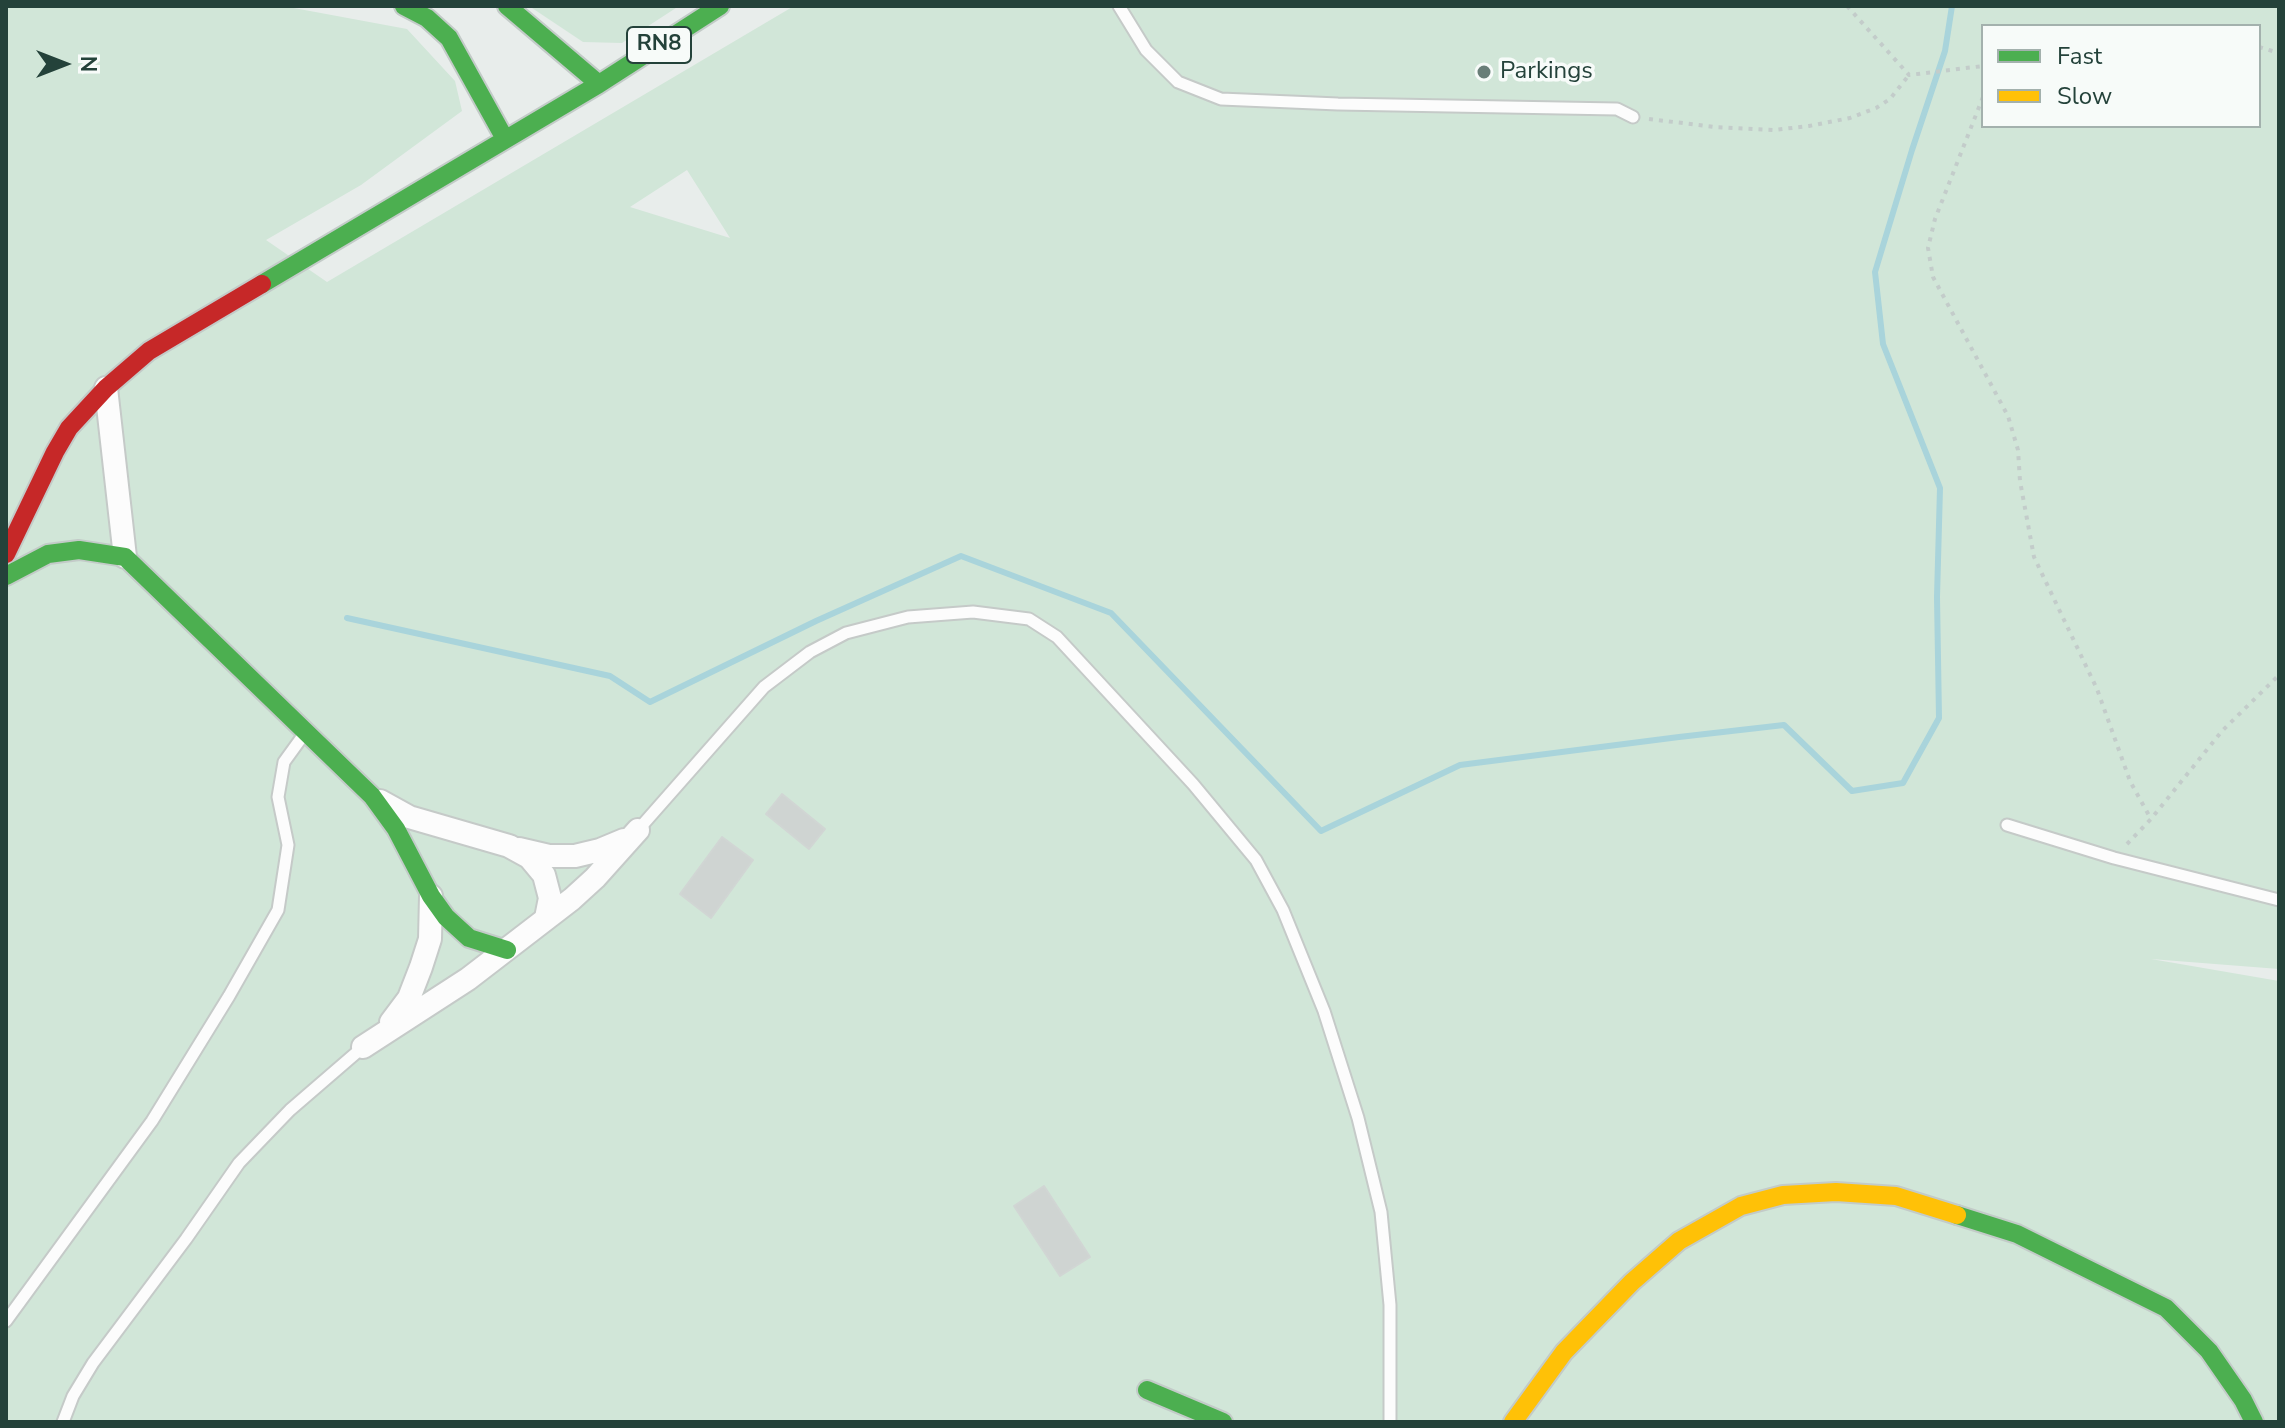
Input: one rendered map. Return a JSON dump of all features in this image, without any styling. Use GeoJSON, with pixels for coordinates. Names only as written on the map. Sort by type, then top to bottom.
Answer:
{"type":"FeatureCollection","features":[{"type":"Feature","properties":{"kind":"street"},"geometry":{"type":"LineString","coordinates":[[404,6],[427,18],[449,38],[505,139]]}},
{"type":"Feature","properties":{"kind":"street","name":"RN8"},"geometry":{"type":"LineString","coordinates":[[507,6],[599,84],[720,6]]}},
{"type":"Feature","properties":{"kind":"street"},"geometry":{"type":"LineString","coordinates":[[6,554],[69,428],[106,388],[149,351],[599,84]]}},
{"type":"Feature","properties":{"kind":"street"},"geometry":{"type":"LineString","coordinates":[[106,388],[125,557]]}},
{"type":"Feature","properties":{"kind":"street"},"geometry":{"type":"LineString","coordinates":[[6,576],[48,554],[79,550],[125,557],[372,796],[396,829],[431,896],[446,917],[469,938],[507,950]]}},
{"type":"Feature","properties":{"kind":"street"},"geometry":{"type":"LineString","coordinates":[[372,796],[409,817],[549,856],[575,856],[600,850],[638,830]]}},
{"type":"Feature","properties":{"kind":"street"},"geometry":{"type":"LineString","coordinates":[[363,1047],[468,979],[572,899],[638,830]]}},
{"type":"Feature","properties":{"kind":"street"},"geometry":{"type":"LineString","coordinates":[[509,846],[529,857],[544,875],[550,898],[546,918]]}},
{"type":"Feature","properties":{"kind":"street"},"geometry":{"type":"LineString","coordinates":[[363,1047],[391,1023],[409,998],[430,939],[431,896]]}},
{"type":"Feature","properties":{"kind":"street"},"geometry":{"type":"LineString","coordinates":[[1513,1422],[1564,1352],[1632,1282],[1679,1241],[1741,1206],[1783,1195],[1836,1192],[1896,1196],[2017,1234],[2166,1308],[2209,1351],[2243,1400],[2254,1422]]}},
{"type":"Feature","properties":{"kind":"street"},"geometry":{"type":"LineString","coordinates":[[1147,1390],[1223,1422]]}},
{"type":"Feature","properties":{"kind":"lane"},"geometry":{"type":"LineString","coordinates":[[1119,6],[1146,50],[1178,82],[1221,99],[1617,109],[1633,117]]}},
{"type":"Feature","properties":{"kind":"lane"},"geometry":{"type":"LineString","coordinates":[[638,830],[764,687],[810,652],[846,633],[908,617],[973,612],[1029,619],[1057,637],[1193,784],[1256,860],[1283,910],[1324,1011],[1358,1118],[1381,1212],[1390,1305],[1390,1422]]}},
{"type":"Feature","properties":{"kind":"lane"},"geometry":{"type":"LineString","coordinates":[[6,1321],[152,1121],[278,910],[288,845],[278,797],[284,762],[306,732]]}},
{"type":"Feature","properties":{"kind":"lane"},"geometry":{"type":"LineString","coordinates":[[2007,825],[2114,858],[2279,900]]}},
{"type":"Feature","properties":{"kind":"lane"},"geometry":{"type":"LineString","coordinates":[[63,1422],[73,1396],[93,1363],[239,1163],[290,1110],[363,1047]]}},
{"type":"Feature","properties":{"kind":"path"},"geometry":{"type":"LineString","coordinates":[[1847,6],[1909,75]]}},
{"type":"Feature","properties":{"kind":"path"},"geometry":{"type":"LineString","coordinates":[[1633,117],[1715,127],[1774,130],[1809,126],[1850,118],[1876,108],[1890,99],[1909,75],[1981,66]]}},
{"type":"Feature","properties":{"kind":"path"},"geometry":{"type":"LineString","coordinates":[[1981,102],[1935,219],[1928,248],[1933,277],[2008,416],[2018,450],[2020,481],[2034,557],[2097,689],[2130,781],[2151,819]]}},
{"type":"Feature","properties":{"kind":"path"},"geometry":{"type":"LineString","coordinates":[[2114,858],[2151,819],[2222,731],[2279,675]]}},
{"type":"Feature","properties":{"kind":"green space"},"geometry":{"type":"Polygon","coordinates":[[[6,6],[283,6],[407,29],[455,81],[462,111],[361,185],[266,240],[327,282],[794,6],[2279,6],[2279,969],[2151,959],[2279,981],[2279,1422],[6,1422],[6,6]],[[687,170],[630,207],[730,238],[687,170]]]}},
{"type":"Feature","properties":{"kind":"green space"},"geometry":{"type":"Polygon","coordinates":[[[529,6],[679,6],[622,43],[583,42],[529,6]]]}},
{"type":"Feature","properties":{"kind":"building"},"geometry":{"type":"Polygon","coordinates":[[[782,794],[825,829],[809,849],[766,814],[782,794]]]}},
{"type":"Feature","properties":{"kind":"building"},"geometry":{"type":"Polygon","coordinates":[[[722,837],[753,860],[711,918],[680,894],[722,837]]]}},
{"type":"Feature","properties":{"kind":"building"},"geometry":{"type":"Polygon","coordinates":[[[1044,1186],[1090,1257],[1060,1276],[1014,1206],[1044,1186]]]}},
{"type":"Feature","properties":{"kind":"waterway"},"geometry":{"type":"LineString","coordinates":[[347,618],[610,676],[650,702],[816,621],[961,556],[1111,613],[1321,831],[1460,765],[1784,725],[1852,791],[1903,783],[1939,718],[1937,597],[1940,488],[1883,344],[1875,272],[1945,51],[1952,6]]}},
{"type":"Feature","properties":{"kind":"traffic: fast"},"geometry":{"type":"LineString","coordinates":[[404,6],[427,18],[449,38],[505,139]]}},
{"type":"Feature","properties":{"kind":"traffic: fast"},"geometry":{"type":"LineString","coordinates":[[507,6],[599,84],[720,6]]}},
{"type":"Feature","properties":{"kind":"traffic: fast"},"geometry":{"type":"LineString","coordinates":[[262,284],[599,84]]}},
{"type":"Feature","properties":{"kind":"traffic: fast"},"geometry":{"type":"LineString","coordinates":[[6,576],[48,554],[79,550],[125,557],[372,796],[396,829],[431,896],[446,917],[469,938],[507,950]]}},
{"type":"Feature","properties":{"kind":"traffic: fast"},"geometry":{"type":"LineString","coordinates":[[1957,1215],[2017,1234],[2166,1308],[2209,1351],[2243,1400],[2254,1422]]}},
{"type":"Feature","properties":{"kind":"traffic: fast"},"geometry":{"type":"LineString","coordinates":[[1147,1390],[1223,1422]]}},
{"type":"Feature","properties":{"kind":"traffic: slow"},"geometry":{"type":"LineString","coordinates":[[1513,1422],[1564,1352],[1632,1282],[1679,1241],[1741,1206],[1783,1195],[1836,1192],[1896,1196],[1957,1215]]}},
{"type":"Feature","properties":{"kind":"traffic: jam"},"geometry":{"type":"LineString","coordinates":[[6,554],[69,428],[106,388],[149,351],[262,284]]}},
{"type":"Feature","properties":{"kind":"place","name":"Parkings"},"geometry":{"type":"Point","coordinates":[1484,72]}}]}
